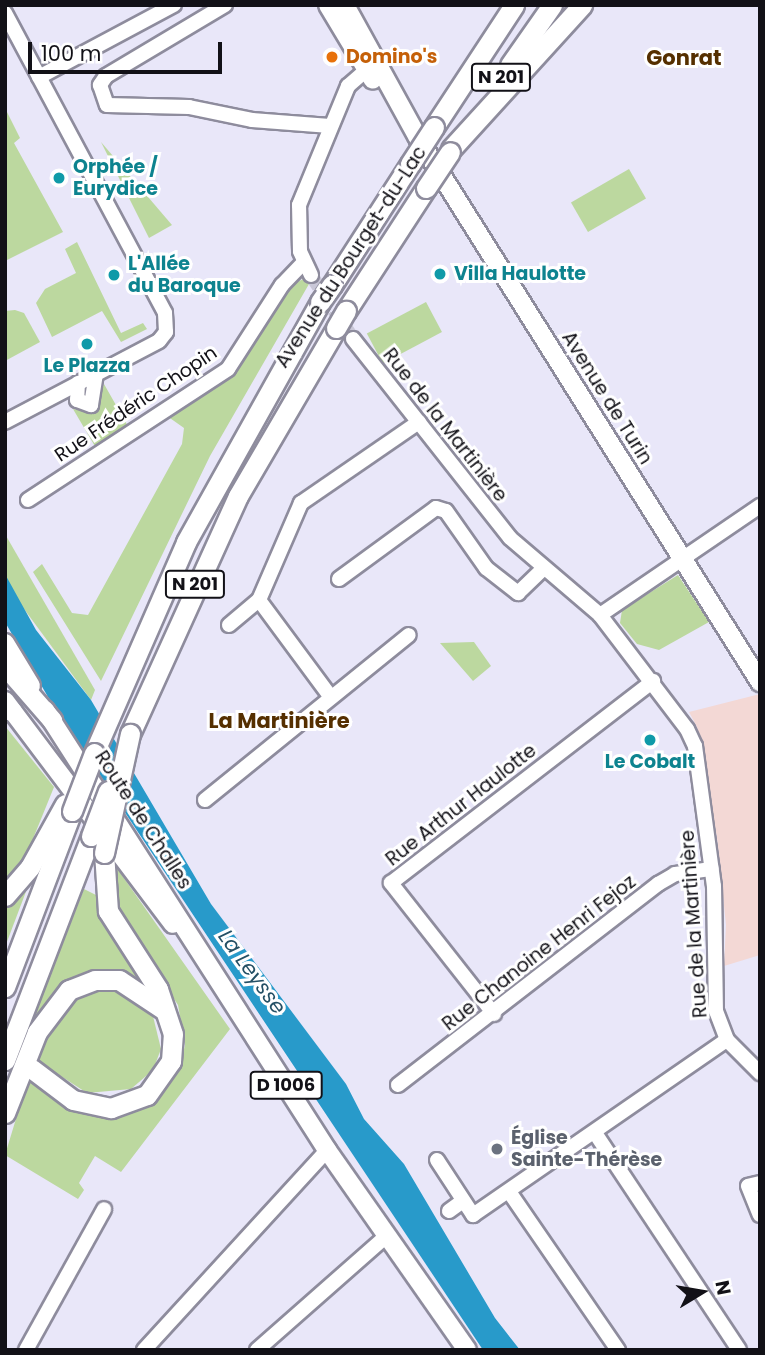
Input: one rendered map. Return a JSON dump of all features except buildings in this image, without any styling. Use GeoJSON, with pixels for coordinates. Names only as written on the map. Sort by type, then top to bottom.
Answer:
{"type":"FeatureCollection","features":[{"type":"Feature","properties":{"kind":"highway"},"geometry":{"type":"LineString","coordinates":[[459,89],[505,5]]}},
{"type":"Feature","properties":{"kind":"highway","name":"N 201"},"geometry":{"type":"LineString","coordinates":[[426,133],[459,89],[514,5]]}},
{"type":"Feature","properties":{"kind":"highway","name":"N 201"},"geometry":{"type":"LineString","coordinates":[[450,151],[552,5]]}},
{"type":"Feature","properties":{"kind":"highway"},"geometry":{"type":"LineString","coordinates":[[450,151],[582,5]]}},
{"type":"Feature","properties":{"kind":"highway","name":"Avenue du Bourget-du-Lac"},"geometry":{"type":"LineString","coordinates":[[69,807],[186,542],[269,386],[410,164],[426,133]]}},
{"type":"Feature","properties":{"kind":"highway","name":"Avenue du Bourget-du-Lac"},"geometry":{"type":"LineString","coordinates":[[131,732],[238,496],[346,311],[450,151]]}},
{"type":"Feature","properties":{"kind":"highway"},"geometry":{"type":"LineString","coordinates":[[5,666],[52,720]]}},
{"type":"Feature","properties":{"kind":"highway"},"geometry":{"type":"LineString","coordinates":[[32,1069],[81,1104],[126,1105],[147,1095],[168,1068],[173,1044],[168,1017],[154,981],[108,911],[104,853],[131,732]]}},
{"type":"Feature","properties":{"kind":"highway","name":"N 201"},"geometry":{"type":"LineString","coordinates":[[5,1060],[131,732]]}},
{"type":"Feature","properties":{"kind":"highway"},"geometry":{"type":"LineString","coordinates":[[5,896],[30,867],[69,807]]}},
{"type":"Feature","properties":{"kind":"highway"},"geometry":{"type":"LineString","coordinates":[[5,988],[69,807]]}},
{"type":"Feature","properties":{"kind":"highway"},"geometry":{"type":"LineString","coordinates":[[5,1113],[46,1017],[77,985],[103,979],[128,982],[168,1017]]}},
{"type":"Feature","properties":{"kind":"main road","name":"Avenue de Turin"},"geometry":{"type":"LineString","coordinates":[[328,5],[371,66],[426,133],[682,558],[760,682]]}},
{"type":"Feature","properties":{"kind":"main road","name":"Avenue de Turin"},"geometry":{"type":"LineString","coordinates":[[345,5],[371,66]]}},
{"type":"Feature","properties":{"kind":"main road","name":"Route de Challes"},"geometry":{"type":"LineString","coordinates":[[5,643],[327,1150],[385,1237],[467,1350]]}},
{"type":"Feature","properties":{"kind":"main road","name":"Route de Challes"},"geometry":{"type":"LineString","coordinates":[[8,707],[245,1019]]}},
{"type":"Feature","properties":{"kind":"street"},"geometry":{"type":"LineString","coordinates":[[39,78],[174,5]]}},
{"type":"Feature","properties":{"kind":"street"},"geometry":{"type":"LineString","coordinates":[[225,5],[106,76],[100,85],[107,105],[189,107],[252,120],[330,126],[348,86],[371,66]]}},
{"type":"Feature","properties":{"kind":"street"},"geometry":{"type":"LineString","coordinates":[[5,13],[165,313],[166,332],[159,341],[5,422]]}},
{"type":"Feature","properties":{"kind":"street","name":"Rue Frédéric Chopin"},"geometry":{"type":"LineString","coordinates":[[27,500],[229,369],[282,285],[307,269],[299,205],[330,126]]}},
{"type":"Feature","properties":{"kind":"street","name":"Rue de la Martinière"},"geometry":{"type":"LineString","coordinates":[[353,339],[510,538],[543,569],[600,615],[653,681],[695,746],[712,869],[716,1011],[727,1040],[760,1073]]}},
{"type":"Feature","properties":{"kind":"street"},"geometry":{"type":"LineString","coordinates":[[78,383],[77,400],[91,405],[96,373]]}},
{"type":"Feature","properties":{"kind":"street"},"geometry":{"type":"LineString","coordinates":[[229,625],[260,600],[301,503],[419,422]]}},
{"type":"Feature","properties":{"kind":"street"},"geometry":{"type":"LineString","coordinates":[[600,615],[760,506]]}},
{"type":"Feature","properties":{"kind":"street"},"geometry":{"type":"LineString","coordinates":[[339,579],[436,508],[446,511],[486,568],[510,589],[518,593],[543,569]]}},
{"type":"Feature","properties":{"kind":"street"},"geometry":{"type":"LineString","coordinates":[[260,600],[330,695]]}},
{"type":"Feature","properties":{"kind":"street"},"geometry":{"type":"LineString","coordinates":[[205,800],[330,695],[409,635]]}},
{"type":"Feature","properties":{"kind":"street","name":"Rue Arthur Haulotte"},"geometry":{"type":"LineString","coordinates":[[494,1014],[391,883],[653,681]]}},
{"type":"Feature","properties":{"kind":"street","name":"Rue Chanoine Henri Fejoz"},"geometry":{"type":"LineString","coordinates":[[398,1086],[658,884],[676,874],[712,869]]}},
{"type":"Feature","properties":{"kind":"street"},"geometry":{"type":"LineString","coordinates":[[437,1160],[454,1207],[473,1215],[727,1040]]}},
{"type":"Feature","properties":{"kind":"street"},"geometry":{"type":"LineString","coordinates":[[595,1133],[739,1350]]}},
{"type":"Feature","properties":{"kind":"street"},"geometry":{"type":"LineString","coordinates":[[144,1350],[327,1150]]}},
{"type":"Feature","properties":{"kind":"street"},"geometry":{"type":"LineString","coordinates":[[760,1183],[748,1186],[760,1215]]}},
{"type":"Feature","properties":{"kind":"street"},"geometry":{"type":"LineString","coordinates":[[510,1192],[618,1350]]}},
{"type":"Feature","properties":{"kind":"street"},"geometry":{"type":"LineString","coordinates":[[26,1350],[104,1209]]}},
{"type":"Feature","properties":{"kind":"street"},"geometry":{"type":"LineString","coordinates":[[257,1350],[385,1237]]}},
{"type":"Feature","properties":{"kind":"shaded area"},"geometry":{"type":"Polygon","coordinates":[[[760,694],[760,955],[724,966],[726,925],[717,838],[697,727],[689,712],[760,694]]]}},
{"type":"Feature","properties":{"kind":"green space"},"geometry":{"type":"Polygon","coordinates":[[[5,108],[20,138],[14,143],[63,232],[5,261],[5,108]]]}},
{"type":"Feature","properties":{"kind":"green space"},"geometry":{"type":"Polygon","coordinates":[[[101,142],[172,225],[149,238],[101,142]]]}},
{"type":"Feature","properties":{"kind":"green space"},"geometry":{"type":"Polygon","coordinates":[[[629,169],[646,198],[588,232],[571,202],[629,169]]]}},
{"type":"Feature","properties":{"kind":"green space"},"geometry":{"type":"Polygon","coordinates":[[[77,242],[121,333],[143,323],[147,329],[121,342],[102,311],[52,337],[36,303],[45,289],[76,273],[65,249],[77,242]]]}},
{"type":"Feature","properties":{"kind":"green space"},"geometry":{"type":"Polygon","coordinates":[[[305,278],[309,284],[210,456],[101,681],[33,572],[42,564],[72,613],[88,615],[182,444],[184,428],[167,416],[231,374],[292,285],[305,278]]]}},
{"type":"Feature","properties":{"kind":"green space"},"geometry":{"type":"Polygon","coordinates":[[[426,302],[442,332],[383,363],[367,333],[426,302]]]}},
{"type":"Feature","properties":{"kind":"green space"},"geometry":{"type":"Polygon","coordinates":[[[5,311],[24,313],[40,342],[5,361],[5,311]]]}},
{"type":"Feature","properties":{"kind":"green space"},"geometry":{"type":"Polygon","coordinates":[[[104,384],[129,428],[96,448],[73,409],[95,412],[104,384]]]}},
{"type":"Feature","properties":{"kind":"green space"},"geometry":{"type":"Polygon","coordinates":[[[5,534],[95,690],[91,700],[16,598],[5,574],[5,534]]]}},
{"type":"Feature","properties":{"kind":"green space"},"geometry":{"type":"Polygon","coordinates":[[[678,575],[709,622],[659,650],[637,644],[620,623],[622,610],[678,575]]]}},
{"type":"Feature","properties":{"kind":"green space"},"geometry":{"type":"Polygon","coordinates":[[[474,642],[491,666],[473,681],[440,643],[474,642]]]}},
{"type":"Feature","properties":{"kind":"green space"},"geometry":{"type":"Polygon","coordinates":[[[5,726],[54,787],[26,856],[5,883],[5,726]]]}},
{"type":"Feature","properties":{"kind":"green space"},"geometry":{"type":"Polygon","coordinates":[[[114,864],[230,1029],[121,1172],[95,1156],[79,1183],[84,1190],[78,1199],[5,1155],[29,1076],[77,1112],[123,1116],[160,1097],[179,1071],[185,1045],[178,1005],[115,909],[114,864]]]}},
{"type":"Feature","properties":{"kind":"green space"},"geometry":{"type":"Polygon","coordinates":[[[28,879],[30,881],[5,947],[5,902],[28,879]]]}},
{"type":"Feature","properties":{"kind":"green space"},"geometry":{"type":"Polygon","coordinates":[[[84,889],[96,895],[142,980],[103,970],[69,981],[23,1044],[84,889]]]}},
{"type":"Feature","properties":{"kind":"green space"},"geometry":{"type":"Polygon","coordinates":[[[114,986],[151,1008],[161,1049],[153,1070],[131,1089],[87,1093],[36,1060],[47,1030],[72,995],[114,986]]]}},
{"type":"Feature","properties":{"kind":"water","name":"La Leysse"},"geometry":{"type":"Polygon","coordinates":[[[5,574],[36,630],[91,700],[211,904],[346,1084],[364,1119],[404,1164],[495,1318],[520,1350],[483,1350],[48,697],[5,622],[5,574]]]}},
{"type":"Feature","properties":{"kind":"tunnel"},"geometry":{"type":"LineString","coordinates":[[311,275],[353,339]]}},
{"type":"Feature","properties":{"kind":"place","name":"Domino's"},"geometry":{"type":"Point","coordinates":[332,57]}},
{"type":"Feature","properties":{"kind":"place","name":"Orphée / Eurydice"},"geometry":{"type":"Point","coordinates":[59,178]}},
{"type":"Feature","properties":{"kind":"place","name":"Villa Haulotte"},"geometry":{"type":"Point","coordinates":[440,274]}},
{"type":"Feature","properties":{"kind":"place","name":"L'Allée du Baroque"},"geometry":{"type":"Point","coordinates":[114,275]}},
{"type":"Feature","properties":{"kind":"place","name":"Le Plazza"},"geometry":{"type":"Point","coordinates":[87,344]}},
{"type":"Feature","properties":{"kind":"place","name":"Le Cobalt"},"geometry":{"type":"Point","coordinates":[650,740]}},
{"type":"Feature","properties":{"kind":"place","name":"Église Sainte-Thérèse"},"geometry":{"type":"Point","coordinates":[497,1149]}},
{"type":"Feature","properties":{"kind":"district","name":"Gonrat"},"geometry":{"type":"Point","coordinates":[684,58]}},
{"type":"Feature","properties":{"kind":"district","name":"La Martinière"},"geometry":{"type":"Point","coordinates":[279,721]}}]}
